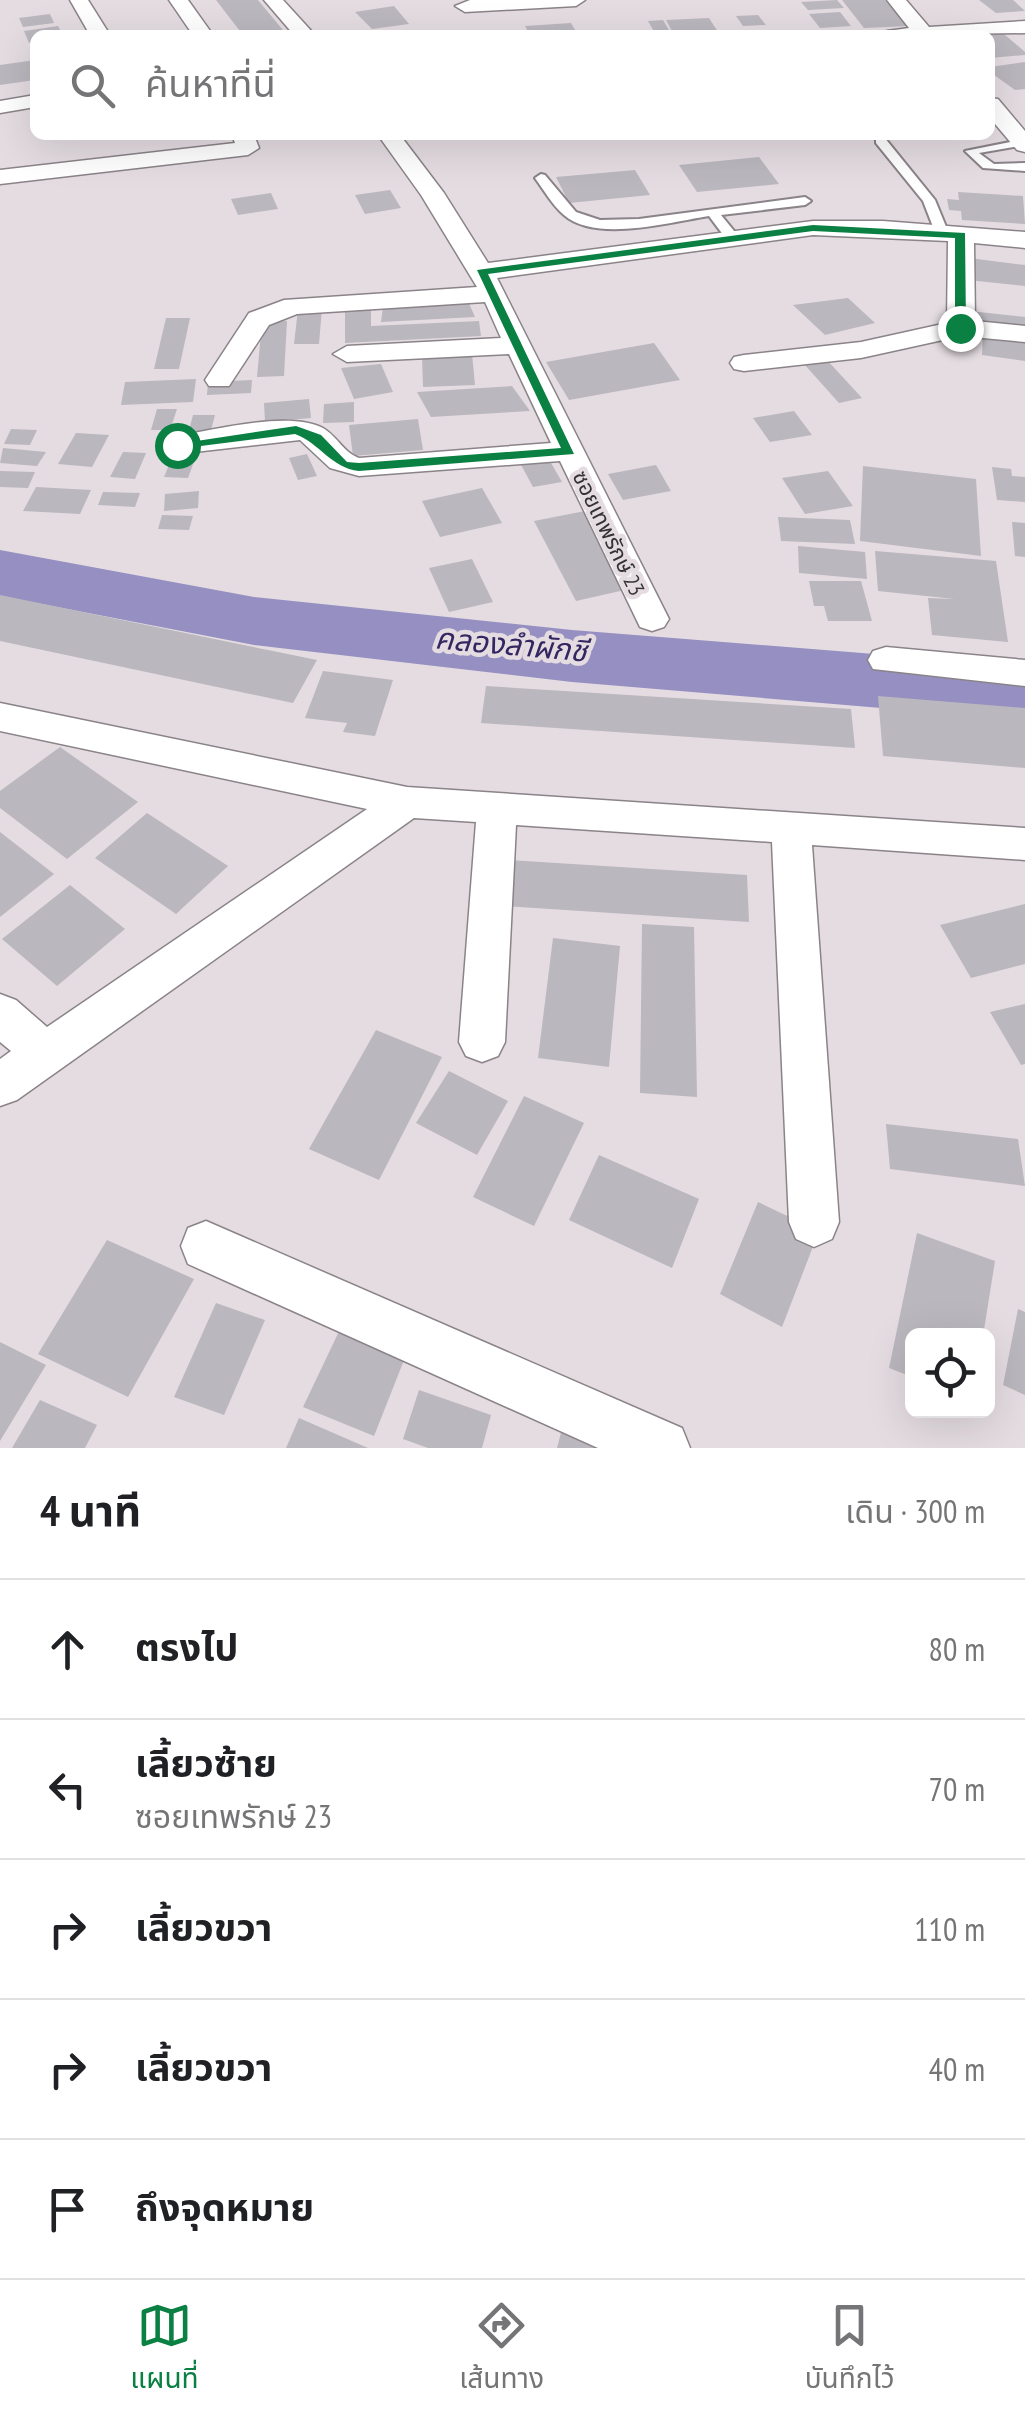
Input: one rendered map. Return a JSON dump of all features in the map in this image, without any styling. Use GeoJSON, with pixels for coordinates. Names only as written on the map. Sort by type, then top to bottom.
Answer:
{"type":"FeatureCollection","features":[{"type":"Feature","properties":{"kind":"street"},"geometry":{"type":"LineString","coordinates":[[79,0],[97,30]]}},
{"type":"Feature","properties":{"kind":"street"},"geometry":{"type":"LineString","coordinates":[[178,0],[199,30]]}},
{"type":"Feature","properties":{"kind":"street"},"geometry":{"type":"LineString","coordinates":[[273,0],[300,30]]}},
{"type":"Feature","properties":{"kind":"street"},"geometry":{"type":"LineString","coordinates":[[465,6],[576,0]]}},
{"type":"Feature","properties":{"kind":"street"},"geometry":{"type":"LineString","coordinates":[[896,0],[921,30]]}},
{"type":"Feature","properties":{"kind":"street"},"geometry":{"type":"LineString","coordinates":[[982,30],[1025,27]]}},
{"type":"Feature","properties":{"kind":"street"},"geometry":{"type":"LineString","coordinates":[[0,107],[30,102]]}},
{"type":"Feature","properties":{"kind":"street"},"geometry":{"type":"LineString","coordinates":[[995,110],[1024,143]]}},
{"type":"Feature","properties":{"kind":"street"},"geometry":{"type":"LineString","coordinates":[[0,177],[248,148],[245,140]]}},
{"type":"Feature","properties":{"kind":"street","name":"ซอยเทพรักษ์ 23"},"geometry":{"type":"LineString","coordinates":[[393,140],[432,193],[488,283],[652,619]]}},
{"type":"Feature","properties":{"kind":"street"},"geometry":{"type":"LineString","coordinates":[[219,380],[259,319],[293,306],[488,283],[732,237],[847,227],[1025,240]]}},
{"type":"Feature","properties":{"kind":"street"},"geometry":{"type":"LineString","coordinates":[[951,234],[960,328]]}},
{"type":"Feature","properties":{"kind":"street"},"geometry":{"type":"LineString","coordinates":[[744,363],[861,350],[960,328],[1025,334]]}},
{"type":"Feature","properties":{"kind":"street"},"geometry":{"type":"LineString","coordinates":[[347,354],[518,345]]}},
{"type":"Feature","properties":{"kind":"street"},"geometry":{"type":"LineString","coordinates":[[177,445],[296,430],[316,438],[343,465],[359,467],[569,452]]}},
{"type":"Feature","properties":{"kind":"street"},"geometry":{"type":"LineString","coordinates":[[886,660],[1025,673]]}},
{"type":"Feature","properties":{"kind":"street"},"geometry":{"type":"LineString","coordinates":[[0,717],[407,802],[1025,844]]}},
{"type":"Feature","properties":{"kind":"street"},"geometry":{"type":"LineString","coordinates":[[0,1085],[407,802]]}},
{"type":"Feature","properties":{"kind":"street"},"geometry":{"type":"LineString","coordinates":[[482,1042],[497,810]]}},
{"type":"Feature","properties":{"kind":"street"},"geometry":{"type":"LineString","coordinates":[[791,827],[814,1222]]}},
{"type":"Feature","properties":{"kind":"street"},"geometry":{"type":"LineString","coordinates":[[0,1014],[45,1053]]}},
{"type":"Feature","properties":{"kind":"street"},"geometry":{"type":"LineString","coordinates":[[206,1246],[662,1448]]}},
{"type":"Feature","properties":{"kind":"lane"},"geometry":{"type":"LineString","coordinates":[[880,140],[951,234]]}},
{"type":"Feature","properties":{"kind":"lane"},"geometry":{"type":"LineString","coordinates":[[1024,143],[971,151],[982,164],[1025,167]]}},
{"type":"Feature","properties":{"kind":"lane"},"geometry":{"type":"LineString","coordinates":[[542,178],[570,214],[596,225],[805,202]]}},
{"type":"Feature","properties":{"kind":"lane"},"geometry":{"type":"LineString","coordinates":[[712,212],[732,237]]}},
{"type":"Feature","properties":{"kind":"building"},"geometry":{"type":"Polygon","coordinates":[[[216,0],[258,0],[283,30],[239,30],[216,0]]]}},
{"type":"Feature","properties":{"kind":"building"},"geometry":{"type":"Polygon","coordinates":[[[837,0],[844,8],[808,10],[801,2],[837,0]]]}},
{"type":"Feature","properties":{"kind":"building"},"geometry":{"type":"Polygon","coordinates":[[[842,0],[885,0],[908,26],[864,28],[842,0]]]}},
{"type":"Feature","properties":{"kind":"building"},"geometry":{"type":"Polygon","coordinates":[[[979,0],[1013,0],[1025,11],[996,13],[979,0]]]}},
{"type":"Feature","properties":{"kind":"building"},"geometry":{"type":"Polygon","coordinates":[[[394,6],[409,24],[372,29],[355,12],[394,6]]]}},
{"type":"Feature","properties":{"kind":"building"},"geometry":{"type":"Polygon","coordinates":[[[840,12],[851,26],[820,28],[809,14],[840,12]]]}},
{"type":"Feature","properties":{"kind":"building"},"geometry":{"type":"Polygon","coordinates":[[[50,14],[54,23],[23,27],[19,18],[50,14]]]}},
{"type":"Feature","properties":{"kind":"building"},"geometry":{"type":"Polygon","coordinates":[[[758,15],[766,25],[743,26],[736,16],[758,15]]]}},
{"type":"Feature","properties":{"kind":"building"},"geometry":{"type":"Polygon","coordinates":[[[709,18],[717,30],[671,30],[666,20],[709,18]]]}},
{"type":"Feature","properties":{"kind":"building"},"geometry":{"type":"Polygon","coordinates":[[[663,20],[669,30],[653,30],[648,21],[663,20]]]}},
{"type":"Feature","properties":{"kind":"building"},"geometry":{"type":"Polygon","coordinates":[[[571,23],[575,30],[527,30],[525,26],[571,23]]]}},
{"type":"Feature","properties":{"kind":"building"},"geometry":{"type":"Polygon","coordinates":[[[998,29],[1025,55],[995,58],[993,30],[998,29]]]}},
{"type":"Feature","properties":{"kind":"building"},"geometry":{"type":"Polygon","coordinates":[[[30,61],[30,81],[0,85],[0,65],[30,61]]]}},
{"type":"Feature","properties":{"kind":"building"},"geometry":{"type":"Polygon","coordinates":[[[1025,62],[1025,89],[1015,90],[995,76],[995,66],[1025,62]]]}},
{"type":"Feature","properties":{"kind":"building"},"geometry":{"type":"Polygon","coordinates":[[[759,157],[779,184],[697,192],[679,165],[759,157]]]}},
{"type":"Feature","properties":{"kind":"building"},"geometry":{"type":"Polygon","coordinates":[[[635,170],[650,195],[569,203],[556,177],[635,170]]]}},
{"type":"Feature","properties":{"kind":"building"},"geometry":{"type":"Polygon","coordinates":[[[390,190],[401,208],[365,214],[355,195],[390,190]]]}},
{"type":"Feature","properties":{"kind":"building"},"geometry":{"type":"Polygon","coordinates":[[[958,192],[1023,196],[1025,224],[962,220],[961,211],[949,210],[947,199],[959,200],[958,192]]]}},
{"type":"Feature","properties":{"kind":"building"},"geometry":{"type":"Polygon","coordinates":[[[271,193],[278,209],[238,215],[231,199],[271,193]]]}},
{"type":"Feature","properties":{"kind":"building"},"geometry":{"type":"Polygon","coordinates":[[[969,258],[1025,265],[1025,286],[968,280],[969,258]]]}},
{"type":"Feature","properties":{"kind":"building"},"geometry":{"type":"Polygon","coordinates":[[[848,298],[875,323],[825,335],[793,305],[848,298]]]}},
{"type":"Feature","properties":{"kind":"building"},"geometry":{"type":"Polygon","coordinates":[[[467,299],[475,317],[381,322],[383,306],[467,299]]]}},
{"type":"Feature","properties":{"kind":"building"},"geometry":{"type":"Polygon","coordinates":[[[371,305],[371,326],[479,321],[481,336],[345,343],[345,306],[371,305]]]}},
{"type":"Feature","properties":{"kind":"building"},"geometry":{"type":"Polygon","coordinates":[[[322,308],[319,344],[294,344],[298,309],[322,308]]]}},
{"type":"Feature","properties":{"kind":"building"},"geometry":{"type":"Polygon","coordinates":[[[970,311],[1025,317],[1025,329],[970,322],[970,311]]]}},
{"type":"Feature","properties":{"kind":"building"},"geometry":{"type":"Polygon","coordinates":[[[166,318],[190,318],[179,369],[154,369],[166,318]]]}},
{"type":"Feature","properties":{"kind":"building"},"geometry":{"type":"Polygon","coordinates":[[[287,321],[284,376],[257,377],[262,322],[287,321]]]}},
{"type":"Feature","properties":{"kind":"building"},"geometry":{"type":"Polygon","coordinates":[[[983,332],[1025,337],[1025,361],[982,355],[983,332]]]}},
{"type":"Feature","properties":{"kind":"building"},"geometry":{"type":"Polygon","coordinates":[[[654,343],[680,380],[569,400],[546,362],[654,343]]]}},
{"type":"Feature","properties":{"kind":"building"},"geometry":{"type":"Polygon","coordinates":[[[472,354],[475,385],[423,387],[422,356],[472,354]]]}},
{"type":"Feature","properties":{"kind":"building"},"geometry":{"type":"Polygon","coordinates":[[[826,359],[862,398],[839,403],[804,364],[826,359]]]}},
{"type":"Feature","properties":{"kind":"building"},"geometry":{"type":"Polygon","coordinates":[[[381,364],[393,392],[354,399],[341,368],[381,364]]]}},
{"type":"Feature","properties":{"kind":"building"},"geometry":{"type":"Polygon","coordinates":[[[196,379],[193,402],[121,405],[125,382],[196,379]]]}},
{"type":"Feature","properties":{"kind":"building"},"geometry":{"type":"Polygon","coordinates":[[[252,380],[251,393],[207,395],[208,382],[252,380]]]}},
{"type":"Feature","properties":{"kind":"building"},"geometry":{"type":"Polygon","coordinates":[[[512,386],[530,411],[431,417],[417,392],[512,386]]]}},
{"type":"Feature","properties":{"kind":"building"},"geometry":{"type":"Polygon","coordinates":[[[309,399],[311,418],[265,422],[264,403],[309,399]]]}},
{"type":"Feature","properties":{"kind":"building"},"geometry":{"type":"Polygon","coordinates":[[[354,402],[354,422],[323,423],[324,404],[354,402]]]}},
{"type":"Feature","properties":{"kind":"building"},"geometry":{"type":"Polygon","coordinates":[[[157,409],[177,409],[170,430],[151,430],[157,409]]]}},
{"type":"Feature","properties":{"kind":"building"},"geometry":{"type":"Polygon","coordinates":[[[794,411],[812,435],[770,442],[753,418],[794,411]]]}},
{"type":"Feature","properties":{"kind":"building"},"geometry":{"type":"Polygon","coordinates":[[[193,415],[215,415],[210,434],[188,434],[193,415]]]}},
{"type":"Feature","properties":{"kind":"building"},"geometry":{"type":"Polygon","coordinates":[[[418,419],[423,450],[353,456],[349,425],[418,419]]]}},
{"type":"Feature","properties":{"kind":"building"},"geometry":{"type":"Polygon","coordinates":[[[11,429],[37,430],[30,445],[4,444],[11,429]]]}},
{"type":"Feature","properties":{"kind":"building"},"geometry":{"type":"Polygon","coordinates":[[[76,433],[109,435],[92,467],[58,464],[76,433]]]}},
{"type":"Feature","properties":{"kind":"building"},"geometry":{"type":"Polygon","coordinates":[[[3,448],[46,452],[37,466],[0,463],[3,448]]]}},
{"type":"Feature","properties":{"kind":"building"},"geometry":{"type":"Polygon","coordinates":[[[123,452],[146,453],[135,479],[110,477],[123,452]]]}},
{"type":"Feature","properties":{"kind":"building"},"geometry":{"type":"Polygon","coordinates":[[[307,454],[317,476],[298,480],[289,458],[307,454]]]}},
{"type":"Feature","properties":{"kind":"building"},"geometry":{"type":"Polygon","coordinates":[[[173,455],[196,456],[188,478],[164,477],[173,455]]]}},
{"type":"Feature","properties":{"kind":"building"},"geometry":{"type":"Polygon","coordinates":[[[547,456],[562,482],[533,487],[519,461],[547,456]]]}},
{"type":"Feature","properties":{"kind":"building"},"geometry":{"type":"Polygon","coordinates":[[[656,465],[671,491],[623,500],[608,474],[656,465]]]}},
{"type":"Feature","properties":{"kind":"building"},"geometry":{"type":"Polygon","coordinates":[[[863,466],[976,479],[981,556],[860,541],[863,466]]]}},
{"type":"Feature","properties":{"kind":"building"},"geometry":{"type":"Polygon","coordinates":[[[992,467],[1011,469],[1012,476],[1025,477],[1025,502],[997,500],[992,467]]]}},
{"type":"Feature","properties":{"kind":"building"},"geometry":{"type":"Polygon","coordinates":[[[0,471],[35,472],[28,488],[0,487],[0,471]]]}},
{"type":"Feature","properties":{"kind":"building"},"geometry":{"type":"Polygon","coordinates":[[[828,471],[853,506],[805,514],[782,478],[828,471]]]}},
{"type":"Feature","properties":{"kind":"building"},"geometry":{"type":"Polygon","coordinates":[[[36,487],[91,490],[80,514],[23,511],[36,487]]]}},
{"type":"Feature","properties":{"kind":"building"},"geometry":{"type":"Polygon","coordinates":[[[482,488],[502,523],[440,537],[422,501],[482,488]]]}},
{"type":"Feature","properties":{"kind":"building"},"geometry":{"type":"Polygon","coordinates":[[[199,491],[198,508],[164,511],[165,494],[199,491]]]}},
{"type":"Feature","properties":{"kind":"building"},"geometry":{"type":"Polygon","coordinates":[[[103,492],[140,493],[135,507],[98,505],[103,492]]]}},
{"type":"Feature","properties":{"kind":"building"},"geometry":{"type":"Polygon","coordinates":[[[585,511],[629,589],[576,601],[534,521],[585,511]]]}},
{"type":"Feature","properties":{"kind":"building"},"geometry":{"type":"Polygon","coordinates":[[[162,515],[193,516],[189,530],[158,529],[162,515]]]}},
{"type":"Feature","properties":{"kind":"building"},"geometry":{"type":"Polygon","coordinates":[[[778,517],[850,520],[855,544],[781,541],[778,517]]]}},
{"type":"Feature","properties":{"kind":"building"},"geometry":{"type":"Polygon","coordinates":[[[1012,522],[1025,523],[1025,557],[1015,556],[1012,522]]]}},
{"type":"Feature","properties":{"kind":"building"},"geometry":{"type":"Polygon","coordinates":[[[798,546],[865,552],[867,579],[799,573],[798,546]]]}},
{"type":"Feature","properties":{"kind":"building"},"geometry":{"type":"Polygon","coordinates":[[[875,551],[996,561],[1008,642],[932,635],[928,598],[955,599],[878,591],[875,551]]]}},
{"type":"Feature","properties":{"kind":"building"},"geometry":{"type":"Polygon","coordinates":[[[472,559],[493,602],[449,612],[429,568],[472,559]]]}},
{"type":"Feature","properties":{"kind":"building"},"geometry":{"type":"Polygon","coordinates":[[[809,581],[861,581],[872,621],[828,621],[824,606],[814,606],[809,581]]]}},
{"type":"Feature","properties":{"kind":"building"},"geometry":{"type":"Polygon","coordinates":[[[0,595],[317,660],[293,703],[0,641],[0,595]]]}},
{"type":"Feature","properties":{"kind":"building"},"geometry":{"type":"Polygon","coordinates":[[[323,671],[393,680],[375,736],[343,732],[347,723],[305,718],[323,671]]]}},
{"type":"Feature","properties":{"kind":"building"},"geometry":{"type":"Polygon","coordinates":[[[486,686],[851,709],[855,748],[481,723],[486,686]]]}},
{"type":"Feature","properties":{"kind":"building"},"geometry":{"type":"Polygon","coordinates":[[[878,696],[1025,708],[1025,768],[883,756],[878,696]]]}},
{"type":"Feature","properties":{"kind":"building"},"geometry":{"type":"Polygon","coordinates":[[[60,747],[138,802],[67,859],[0,808],[0,791],[60,747]]]}},
{"type":"Feature","properties":{"kind":"building"},"geometry":{"type":"Polygon","coordinates":[[[147,813],[228,866],[176,914],[95,858],[147,813]]]}},
{"type":"Feature","properties":{"kind":"building"},"geometry":{"type":"Polygon","coordinates":[[[0,832],[54,874],[0,917],[0,832]]]}},
{"type":"Feature","properties":{"kind":"building"},"geometry":{"type":"Polygon","coordinates":[[[509,860],[747,875],[749,922],[504,906],[509,860]]]}},
{"type":"Feature","properties":{"kind":"building"},"geometry":{"type":"Polygon","coordinates":[[[70,885],[125,929],[57,986],[2,939],[70,885]]]}},
{"type":"Feature","properties":{"kind":"building"},"geometry":{"type":"Polygon","coordinates":[[[1025,904],[1025,964],[971,978],[940,925],[1025,904]]]}},
{"type":"Feature","properties":{"kind":"building"},"geometry":{"type":"Polygon","coordinates":[[[642,924],[694,927],[697,1097],[640,1093],[642,924]]]}},
{"type":"Feature","properties":{"kind":"building"},"geometry":{"type":"Polygon","coordinates":[[[553,938],[620,946],[609,1067],[538,1058],[553,938]]]}},
{"type":"Feature","properties":{"kind":"building"},"geometry":{"type":"Polygon","coordinates":[[[1025,1004],[1025,1064],[1021,1065],[990,1012],[1025,1004]]]}},
{"type":"Feature","properties":{"kind":"building"},"geometry":{"type":"Polygon","coordinates":[[[376,1030],[442,1057],[379,1180],[309,1149],[376,1030]]]}},
{"type":"Feature","properties":{"kind":"building"},"geometry":{"type":"Polygon","coordinates":[[[449,1071],[508,1101],[477,1155],[416,1123],[449,1071]]]}},
{"type":"Feature","properties":{"kind":"building"},"geometry":{"type":"Polygon","coordinates":[[[524,1096],[584,1123],[534,1226],[473,1197],[524,1096]]]}},
{"type":"Feature","properties":{"kind":"building"},"geometry":{"type":"Polygon","coordinates":[[[886,1124],[1018,1139],[1025,1186],[890,1169],[886,1124]]]}},
{"type":"Feature","properties":{"kind":"building"},"geometry":{"type":"Polygon","coordinates":[[[599,1155],[699,1199],[672,1268],[569,1220],[599,1155]]]}},
{"type":"Feature","properties":{"kind":"building"},"geometry":{"type":"Polygon","coordinates":[[[758,1202],[819,1231],[782,1327],[720,1294],[758,1202]]]}},
{"type":"Feature","properties":{"kind":"building"},"geometry":{"type":"Polygon","coordinates":[[[917,1233],[995,1261],[984,1328],[905,1328],[905,1374],[889,1368],[917,1233]]]}},
{"type":"Feature","properties":{"kind":"building"},"geometry":{"type":"Polygon","coordinates":[[[107,1240],[194,1279],[128,1397],[38,1354],[107,1240]]]}},
{"type":"Feature","properties":{"kind":"building"},"geometry":{"type":"Polygon","coordinates":[[[216,1303],[265,1320],[224,1415],[174,1397],[216,1303]]]}},
{"type":"Feature","properties":{"kind":"building"},"geometry":{"type":"Polygon","coordinates":[[[1018,1309],[1025,1312],[1025,1395],[1003,1385],[1018,1309]]]}},
{"type":"Feature","properties":{"kind":"building"},"geometry":{"type":"Polygon","coordinates":[[[343,1323],[410,1345],[374,1436],[303,1407],[343,1323]]]}},
{"type":"Feature","properties":{"kind":"building"},"geometry":{"type":"Polygon","coordinates":[[[0,1342],[46,1365],[0,1441],[0,1342]]]}},
{"type":"Feature","properties":{"kind":"building"},"geometry":{"type":"Polygon","coordinates":[[[419,1390],[491,1415],[482,1448],[428,1448],[403,1439],[419,1390]]]}},
{"type":"Feature","properties":{"kind":"building"},"geometry":{"type":"Polygon","coordinates":[[[40,1400],[97,1425],[85,1448],[12,1448],[40,1400]]]}},
{"type":"Feature","properties":{"kind":"building"},"geometry":{"type":"Polygon","coordinates":[[[299,1418],[368,1448],[286,1448],[299,1418]]]}},
{"type":"Feature","properties":{"kind":"building"},"geometry":{"type":"Polygon","coordinates":[[[563,1425],[625,1448],[557,1448],[563,1425]]]}},
{"type":"Feature","properties":{"kind":"waterway","name":"คลองลำผักชี"},"geometry":{"type":"LineString","coordinates":[[0,573],[254,621],[572,656],[1025,693]]}},
{"type":"Feature","properties":{"kind":"route"},"geometry":{"type":"LineString","coordinates":[[177,445],[296,430],[316,438],[334,460],[359,467],[569,452],[481,272],[813,228],[882,228],[961,235],[960,328]]}}]}
